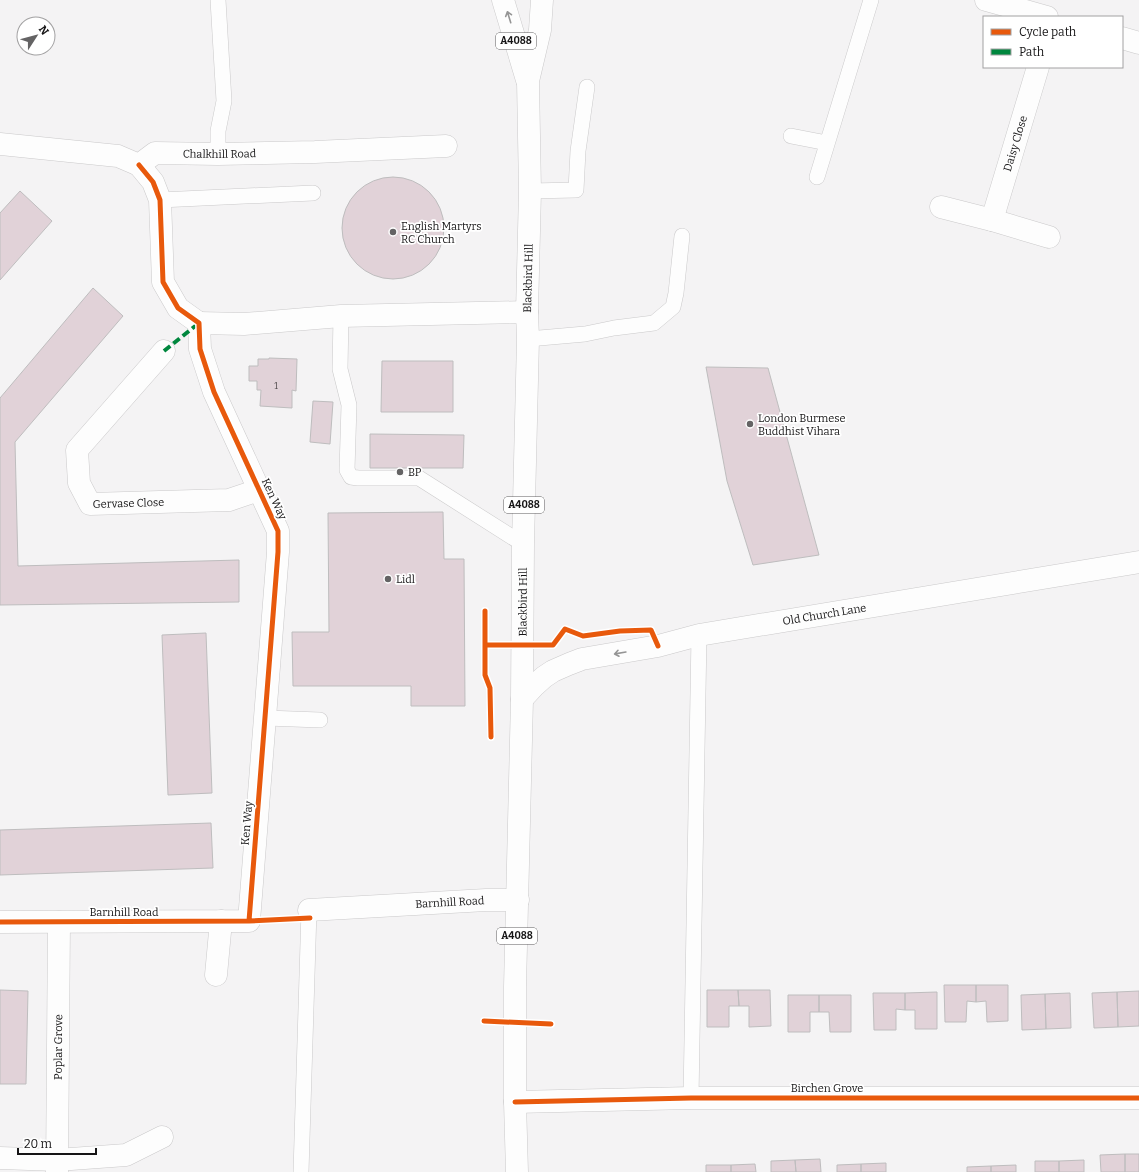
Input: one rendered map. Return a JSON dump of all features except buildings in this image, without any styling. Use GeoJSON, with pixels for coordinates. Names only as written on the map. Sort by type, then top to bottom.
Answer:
{"type":"FeatureCollection","features":[{"type":"Feature","properties":{"kind":"street","name":"Blackbird Hill"},"geometry":{"type":"LineString","coordinates":[[503,0],[528,81]]}},
{"type":"Feature","properties":{"kind":"street","name":"Blackbird Hill"},"geometry":{"type":"LineString","coordinates":[[517,1172],[515,1102],[515,987],[518,900],[523,544],[528,338],[527,312],[530,191],[528,81],[540,30],[542,0]]}},
{"type":"Feature","properties":{"kind":"street"},"geometry":{"type":"LineString","coordinates":[[986,0],[1043,16]]}},
{"type":"Feature","properties":{"kind":"street"},"geometry":{"type":"LineString","coordinates":[[1123,38],[1139,43]]}},
{"type":"Feature","properties":{"kind":"street","name":"Daisy Close"},"geometry":{"type":"LineString","coordinates":[[992,220],[1038,68]]}},
{"type":"Feature","properties":{"kind":"street"},"geometry":{"type":"LineString","coordinates":[[0,144],[118,156],[139,165],[153,182],[160,200],[163,282],[178,308],[199,323],[244,324],[341,316],[527,312]]}},
{"type":"Feature","properties":{"kind":"street","name":"Chalkhill Road"},"geometry":{"type":"LineString","coordinates":[[139,165],[155,152],[218,154],[315,152],[446,146]]}},
{"type":"Feature","properties":{"kind":"street"},"geometry":{"type":"LineString","coordinates":[[941,207],[992,220],[1049,238]]}},
{"type":"Feature","properties":{"kind":"street","name":"Ken Way"},"geometry":{"type":"LineString","coordinates":[[199,323],[200,349],[214,392],[278,531],[278,552],[266,718],[249,921]]}},
{"type":"Feature","properties":{"kind":"street","name":"Gervase Close"},"geometry":{"type":"LineString","coordinates":[[164,351],[77,450],[79,483],[90,504],[229,500],[259,490]]}},
{"type":"Feature","properties":{"kind":"street","name":"Old Church Lane"},"geometry":{"type":"LineString","coordinates":[[522,699],[534,686],[553,671],[582,660],[658,646],[699,635],[1139,562]]}},
{"type":"Feature","properties":{"kind":"street","name":"Barnhill Road"},"geometry":{"type":"LineString","coordinates":[[310,910],[486,900],[518,900]]}},
{"type":"Feature","properties":{"kind":"street"},"geometry":{"type":"LineString","coordinates":[[216,975],[221,921]]}},
{"type":"Feature","properties":{"kind":"street","name":"Barnhill Road"},"geometry":{"type":"LineString","coordinates":[[0,922],[249,921]]}},
{"type":"Feature","properties":{"kind":"street","name":"Poplar Grove"},"geometry":{"type":"LineString","coordinates":[[57,1166],[59,922]]}},
{"type":"Feature","properties":{"kind":"street","name":"Birchen Grove"},"geometry":{"type":"LineString","coordinates":[[515,1102],[690,1098],[1139,1098]]}},
{"type":"Feature","properties":{"kind":"street"},"geometry":{"type":"LineString","coordinates":[[0,1158],[57,1166],[126,1156],[162,1137]]}},
{"type":"Feature","properties":{"kind":"lane"},"geometry":{"type":"LineString","coordinates":[[218,0],[224,101],[218,131],[218,154]]}},
{"type":"Feature","properties":{"kind":"lane"},"geometry":{"type":"LineString","coordinates":[[817,177],[872,0]]}},
{"type":"Feature","properties":{"kind":"lane"},"geometry":{"type":"LineString","coordinates":[[530,191],[576,190],[578,151],[587,87]]}},
{"type":"Feature","properties":{"kind":"lane"},"geometry":{"type":"LineString","coordinates":[[791,136],[828,143]]}},
{"type":"Feature","properties":{"kind":"lane"},"geometry":{"type":"LineString","coordinates":[[160,200],[313,193]]}},
{"type":"Feature","properties":{"kind":"lane"},"geometry":{"type":"LineString","coordinates":[[528,338],[585,334],[614,328],[654,323],[673,307],[676,293],[682,236]]}},
{"type":"Feature","properties":{"kind":"lane"},"geometry":{"type":"LineString","coordinates":[[341,316],[340,369],[349,405],[347,470],[351,477],[419,478],[523,544]]}},
{"type":"Feature","properties":{"kind":"lane"},"geometry":{"type":"LineString","coordinates":[[690,1098],[699,635]]}},
{"type":"Feature","properties":{"kind":"lane"},"geometry":{"type":"LineString","coordinates":[[266,718],[320,720]]}},
{"type":"Feature","properties":{"kind":"lane"},"geometry":{"type":"LineString","coordinates":[[301,1172],[310,910]]}},
{"type":"Feature","properties":{"kind":"marked path"},"geometry":{"type":"LineString","coordinates":[[164,351],[199,323]]}},
{"type":"Feature","properties":{"kind":"cycle path"},"geometry":{"type":"LineString","coordinates":[[139,165],[153,182],[160,200],[163,282],[178,308],[199,323],[200,349],[214,392],[278,531],[278,552],[249,921]]}},
{"type":"Feature","properties":{"kind":"cycle path"},"geometry":{"type":"LineString","coordinates":[[485,611],[485,675],[490,688],[491,737]]}},
{"type":"Feature","properties":{"kind":"cycle path"},"geometry":{"type":"LineString","coordinates":[[485,645],[553,645],[565,629],[583,636],[620,631],[651,630],[658,646]]}},
{"type":"Feature","properties":{"kind":"cycle path"},"geometry":{"type":"LineString","coordinates":[[0,922],[249,921],[310,918]]}},
{"type":"Feature","properties":{"kind":"cycle path"},"geometry":{"type":"LineString","coordinates":[[484,1021],[551,1024]]}},
{"type":"Feature","properties":{"kind":"cycle path"},"geometry":{"type":"LineString","coordinates":[[515,1102],[691,1098],[1139,1098]]}},
{"type":"Feature","properties":{"kind":"place","name":"English Martyrs RC Church"},"geometry":{"type":"Point","coordinates":[393,232]}},
{"type":"Feature","properties":{"kind":"place","name":"London Burmese Buddhist Vihara"},"geometry":{"type":"Point","coordinates":[750,424]}},
{"type":"Feature","properties":{"kind":"place","name":"BP"},"geometry":{"type":"Point","coordinates":[400,472]}},
{"type":"Feature","properties":{"kind":"place","name":"Lidl"},"geometry":{"type":"Point","coordinates":[388,579]}}]}
